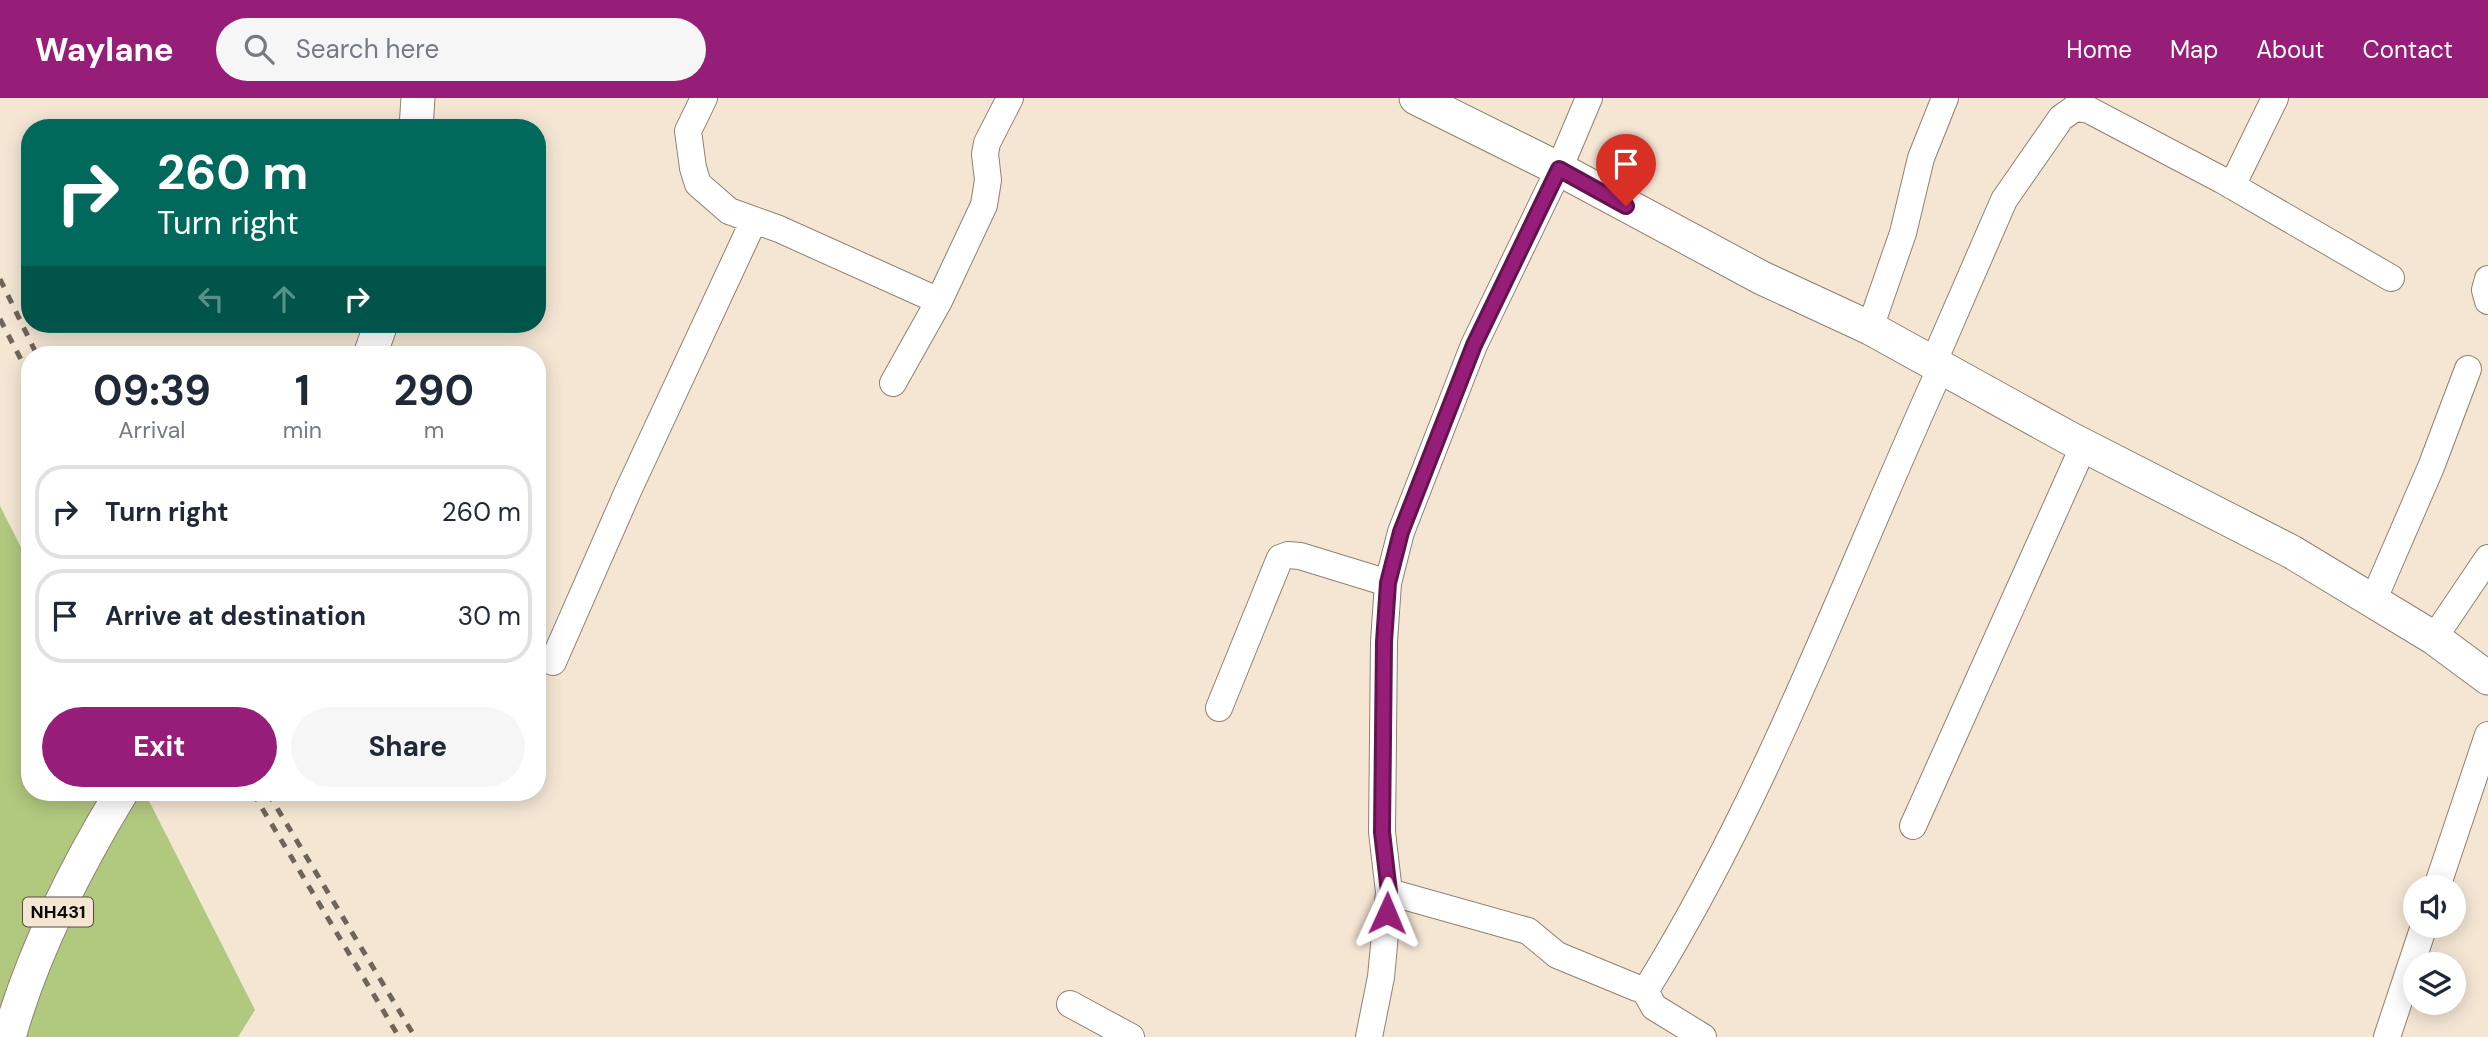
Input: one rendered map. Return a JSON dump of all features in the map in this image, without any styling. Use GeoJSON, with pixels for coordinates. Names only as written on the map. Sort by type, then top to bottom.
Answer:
{"type":"FeatureCollection","features":[{"type":"Feature","properties":{"kind":"main road"},"geometry":{"type":"LineString","coordinates":[[417,119],[418,98]]}},
{"type":"Feature","properties":{"kind":"main road"},"geometry":{"type":"LineString","coordinates":[[1416,98],[1559,169],[1762,278],[1938,363],[2084,446],[2292,552],[2434,638],[2488,678]]}},
{"type":"Feature","properties":{"kind":"main road","name":"NH431"},"geometry":{"type":"LineString","coordinates":[[9,1037],[17,1007],[45,937],[96,835],[116,801]]}},
{"type":"Feature","properties":{"kind":"street"},"geometry":{"type":"LineString","coordinates":[[704,98],[688,131],[698,184],[729,211],[939,301]]}},
{"type":"Feature","properties":{"kind":"street"},"geometry":{"type":"LineString","coordinates":[[893,383],[939,301],[984,205],[988,180],[985,154],[987,143],[1010,98]]}},
{"type":"Feature","properties":{"kind":"street"},"geometry":{"type":"LineString","coordinates":[[1369,1037],[1381,977],[1389,892],[1382,832],[1384,642],[1388,583],[1401,532],[1474,345],[1559,169],[1589,98]]}},
{"type":"Feature","properties":{"kind":"street"},"geometry":{"type":"LineString","coordinates":[[1870,328],[1903,233],[1921,158],[1945,98]]}},
{"type":"Feature","properties":{"kind":"street"},"geometry":{"type":"LineString","coordinates":[[2232,186],[2274,98]]}},
{"type":"Feature","properties":{"kind":"street"},"geometry":{"type":"LineString","coordinates":[[1644,989],[1665,959],[1712,874],[1796,703],[2004,200],[2068,112],[2075,108],[2090,110],[2232,186],[2391,278]]}},
{"type":"Feature","properties":{"kind":"street"},"geometry":{"type":"LineString","coordinates":[[553,662],[628,491],[754,220]]}},
{"type":"Feature","properties":{"kind":"street"},"geometry":{"type":"LineString","coordinates":[[2488,279],[2485,290],[2488,301]]}},
{"type":"Feature","properties":{"kind":"street"},"geometry":{"type":"LineString","coordinates":[[2373,601],[2431,467],[2468,369]]}},
{"type":"Feature","properties":{"kind":"street"},"geometry":{"type":"LineString","coordinates":[[1913,826],[2084,446]]}},
{"type":"Feature","properties":{"kind":"street"},"geometry":{"type":"LineString","coordinates":[[1219,708],[1280,558],[1300,556],[1388,583]]}},
{"type":"Feature","properties":{"kind":"street"},"geometry":{"type":"LineString","coordinates":[[2434,638],[2488,558]]}},
{"type":"Feature","properties":{"kind":"street"},"geometry":{"type":"LineString","coordinates":[[2441,875],[2488,736]]}},
{"type":"Feature","properties":{"kind":"street"},"geometry":{"type":"LineString","coordinates":[[1389,892],[1528,931],[1557,955],[1644,989],[1654,1007],[1703,1037]]}},
{"type":"Feature","properties":{"kind":"street"},"geometry":{"type":"LineString","coordinates":[[2387,1037],[2420,938]]}},
{"type":"Feature","properties":{"kind":"street"},"geometry":{"type":"LineString","coordinates":[[1070,1004],[1131,1037]]}},
{"type":"Feature","properties":{"kind":"green space"},"geometry":{"type":"Polygon","coordinates":[[[0,506],[21,547],[21,801],[149,801],[255,1010],[238,1037],[0,1037],[0,506]]]}},
{"type":"Feature","properties":{"kind":"railway"},"geometry":{"type":"LineString","coordinates":[[0,279],[21,322]]}},
{"type":"Feature","properties":{"kind":"railway"},"geometry":{"type":"LineString","coordinates":[[0,319],[21,360]]}},
{"type":"Feature","properties":{"kind":"railway"},"geometry":{"type":"LineString","coordinates":[[26,333],[33,346]]}},
{"type":"Feature","properties":{"kind":"railway"},"geometry":{"type":"LineString","coordinates":[[258,801],[399,1037]]}},
{"type":"Feature","properties":{"kind":"railway"},"geometry":{"type":"LineString","coordinates":[[273,801],[415,1037]]}},
{"type":"Feature","properties":{"kind":"route"},"geometry":{"type":"LineString","coordinates":[[1387,913],[1389,892],[1382,832],[1384,642],[1388,583],[1401,532],[1474,345],[1559,169],[1626,206]]}}]}
